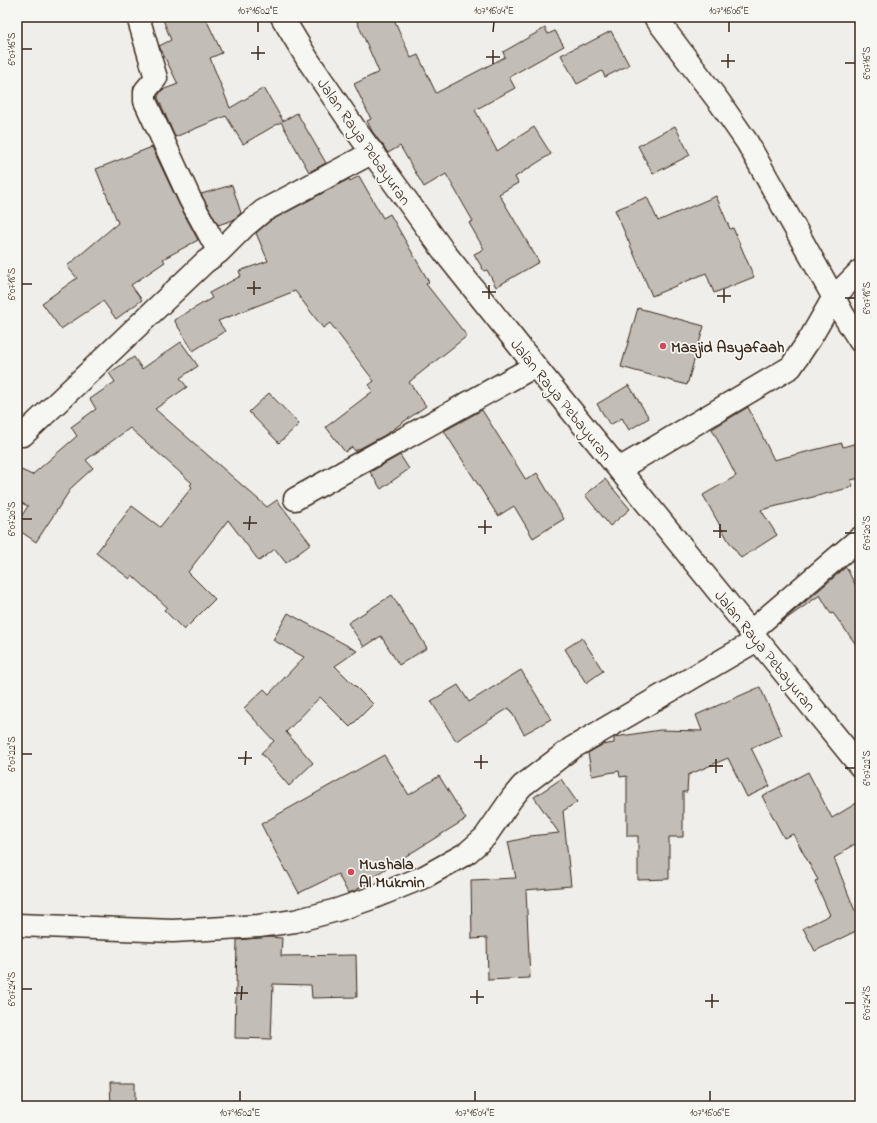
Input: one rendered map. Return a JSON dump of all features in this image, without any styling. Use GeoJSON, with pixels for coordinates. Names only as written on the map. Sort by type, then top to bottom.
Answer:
{"type":"FeatureCollection","features":[{"type":"Feature","properties":{"kind":"street"},"geometry":{"type":"LineString","coordinates":[[138,17],[156,78],[145,91],[146,102],[190,199],[219,252]]}},
{"type":"Feature","properties":{"kind":"street","name":"Jalan Raya Pebayuran"},"geometry":{"type":"LineString","coordinates":[[282,17],[308,60],[445,253],[753,636],[860,766]]}},
{"type":"Feature","properties":{"kind":"street"},"geometry":{"type":"LineString","coordinates":[[655,17],[748,142],[844,316],[860,341]]}},
{"type":"Feature","properties":{"kind":"street"},"geometry":{"type":"LineString","coordinates":[[23,435],[205,262],[219,252],[245,226],[263,211],[373,152]]}},
{"type":"Feature","properties":{"kind":"street"},"geometry":{"type":"LineString","coordinates":[[618,469],[791,367],[834,297],[860,271]]}},
{"type":"Feature","properties":{"kind":"street"},"geometry":{"type":"LineString","coordinates":[[295,499],[535,366]]}},
{"type":"Feature","properties":{"kind":"street"},"geometry":{"type":"LineString","coordinates":[[17,925],[173,931],[259,926],[295,921],[337,910],[424,877],[466,853],[485,837],[522,786],[572,748],[753,636],[860,538]]}},
{"type":"Feature","properties":{"kind":"building"},"geometry":{"type":"Polygon","coordinates":[[[162,17],[205,17],[222,53],[210,58],[230,108],[264,88],[283,121],[297,113],[326,163],[309,172],[281,122],[243,144],[226,116],[175,137],[158,98],[162,90],[178,84],[159,46],[171,40],[162,17]]]}},
{"type":"Feature","properties":{"kind":"building"},"geometry":{"type":"Polygon","coordinates":[[[355,17],[393,17],[411,58],[418,55],[436,93],[505,57],[503,52],[545,28],[548,34],[555,31],[564,46],[509,77],[515,88],[475,110],[497,151],[534,127],[551,154],[515,177],[518,183],[499,194],[539,262],[496,287],[487,270],[484,271],[474,254],[484,249],[469,223],[473,221],[446,174],[424,187],[400,146],[388,153],[372,131],[367,121],[371,119],[354,84],[379,72],[355,17]]]}},
{"type":"Feature","properties":{"kind":"building"},"geometry":{"type":"Polygon","coordinates":[[[611,31],[629,65],[605,77],[602,71],[577,84],[561,55],[611,31]]]}},
{"type":"Feature","properties":{"kind":"building"},"geometry":{"type":"Polygon","coordinates":[[[675,126],[690,155],[653,174],[638,146],[675,126]]]}},
{"type":"Feature","properties":{"kind":"building"},"geometry":{"type":"Polygon","coordinates":[[[152,147],[198,240],[163,259],[165,262],[131,285],[142,300],[116,319],[103,301],[61,329],[42,303],[77,278],[67,266],[118,223],[96,169],[152,147]]]}},
{"type":"Feature","properties":{"kind":"building"},"geometry":{"type":"Polygon","coordinates":[[[359,176],[383,218],[390,214],[429,282],[426,284],[467,336],[409,382],[426,406],[385,435],[355,451],[352,447],[345,452],[326,427],[373,391],[369,385],[374,381],[330,323],[323,328],[295,291],[218,321],[225,331],[193,351],[174,320],[212,298],[209,293],[241,276],[239,271],[268,261],[256,233],[270,221],[349,179],[350,181],[359,176]]]}},
{"type":"Feature","properties":{"kind":"building"},"geometry":{"type":"Polygon","coordinates":[[[232,185],[241,213],[233,220],[218,225],[201,194],[232,185]]]}},
{"type":"Feature","properties":{"kind":"building"},"geometry":{"type":"Polygon","coordinates":[[[716,196],[730,229],[733,228],[754,277],[714,293],[706,273],[652,296],[615,210],[647,197],[658,221],[716,196]]]}},
{"type":"Feature","properties":{"kind":"building","name":"Masjid Asyafaah"},"geometry":{"type":"Polygon","coordinates":[[[638,308],[704,326],[687,385],[621,367],[638,308]]]}},
{"type":"Feature","properties":{"kind":"building"},"geometry":{"type":"Polygon","coordinates":[[[181,342],[198,366],[180,378],[187,387],[155,409],[267,507],[277,500],[311,544],[286,563],[275,549],[259,561],[228,520],[188,572],[215,599],[184,630],[164,610],[167,607],[132,575],[130,579],[96,553],[132,506],[160,527],[192,487],[190,485],[192,483],[130,428],[86,460],[93,468],[72,487],[36,542],[17,529],[17,523],[28,506],[17,501],[17,468],[32,475],[77,436],[71,427],[96,409],[90,399],[115,382],[109,373],[134,357],[142,369],[181,342]]]}},
{"type":"Feature","properties":{"kind":"building"},"geometry":{"type":"Polygon","coordinates":[[[629,385],[649,418],[629,430],[622,418],[610,425],[597,404],[629,385]]]}},
{"type":"Feature","properties":{"kind":"building"},"geometry":{"type":"Polygon","coordinates":[[[269,393],[299,424],[279,443],[249,412],[269,393]]]}},
{"type":"Feature","properties":{"kind":"building"},"geometry":{"type":"Polygon","coordinates":[[[748,407],[774,460],[842,443],[843,447],[860,442],[860,478],[851,480],[853,487],[761,510],[777,535],[741,558],[728,540],[703,495],[736,476],[712,429],[748,407]]]}},
{"type":"Feature","properties":{"kind":"building"},"geometry":{"type":"Polygon","coordinates":[[[482,410],[526,480],[537,473],[564,519],[533,538],[514,506],[498,516],[444,431],[482,410]]]}},
{"type":"Feature","properties":{"kind":"building"},"geometry":{"type":"Polygon","coordinates":[[[400,455],[409,469],[381,489],[370,472],[400,455]]]}},
{"type":"Feature","properties":{"kind":"building"},"geometry":{"type":"Polygon","coordinates":[[[605,479],[630,509],[610,526],[585,495],[605,479]]]}},
{"type":"Feature","properties":{"kind":"building"},"geometry":{"type":"Polygon","coordinates":[[[846,567],[860,594],[860,650],[833,613],[831,614],[820,595],[779,624],[846,567]]]}},
{"type":"Feature","properties":{"kind":"building"},"geometry":{"type":"Polygon","coordinates":[[[392,595],[411,626],[413,625],[427,648],[399,665],[381,636],[364,647],[348,623],[392,595]]]}},
{"type":"Feature","properties":{"kind":"building"},"geometry":{"type":"Polygon","coordinates":[[[288,613],[357,651],[335,666],[373,704],[350,727],[320,697],[286,732],[313,763],[289,786],[261,753],[274,741],[244,708],[264,689],[269,694],[304,657],[273,640],[288,613]]]}},
{"type":"Feature","properties":{"kind":"building"},"geometry":{"type":"Polygon","coordinates":[[[582,638],[603,671],[586,683],[565,649],[582,638]]]}},
{"type":"Feature","properties":{"kind":"building"},"geometry":{"type":"Polygon","coordinates":[[[521,670],[551,719],[524,734],[509,708],[456,741],[431,701],[458,685],[469,702],[521,670]]]}},
{"type":"Feature","properties":{"kind":"building"},"geometry":{"type":"Polygon","coordinates":[[[760,687],[782,735],[751,748],[770,786],[747,797],[728,758],[688,775],[687,792],[683,792],[683,837],[669,837],[669,879],[638,880],[638,836],[627,836],[627,776],[620,777],[619,771],[592,776],[588,753],[602,745],[614,743],[615,737],[660,730],[702,731],[696,715],[760,687]]]}},
{"type":"Feature","properties":{"kind":"building"},"geometry":{"type":"Polygon","coordinates":[[[384,755],[409,795],[439,776],[466,819],[369,879],[370,882],[354,891],[348,893],[338,874],[299,893],[287,871],[286,872],[261,824],[384,755]]]}},
{"type":"Feature","properties":{"kind":"building"},"geometry":{"type":"Polygon","coordinates":[[[808,772],[832,818],[860,801],[860,841],[834,858],[855,911],[860,909],[860,929],[815,951],[803,928],[830,915],[815,881],[818,880],[793,834],[784,838],[762,796],[808,772]]]}},
{"type":"Feature","properties":{"kind":"building"},"geometry":{"type":"Polygon","coordinates":[[[561,779],[577,802],[563,811],[571,886],[526,890],[530,978],[488,980],[487,938],[472,939],[471,880],[516,878],[508,842],[530,836],[559,833],[534,797],[561,779]]]}},
{"type":"Feature","properties":{"kind":"building"},"geometry":{"type":"Polygon","coordinates":[[[268,937],[282,938],[281,956],[356,955],[357,997],[312,998],[311,985],[273,984],[271,1039],[235,1038],[237,940],[268,937]]]}},
{"type":"Feature","properties":{"kind":"building"},"geometry":{"type":"Polygon","coordinates":[[[110,1083],[135,1083],[135,1106],[111,1106],[110,1083]]]}},
{"type":"Feature","properties":{"kind":"place","name":"Masjid Asyafaah"},"geometry":{"type":"Point","coordinates":[663,346]}},
{"type":"Feature","properties":{"kind":"place","name":"Mushala Al Mukmin"},"geometry":{"type":"Point","coordinates":[351,872]}}]}
